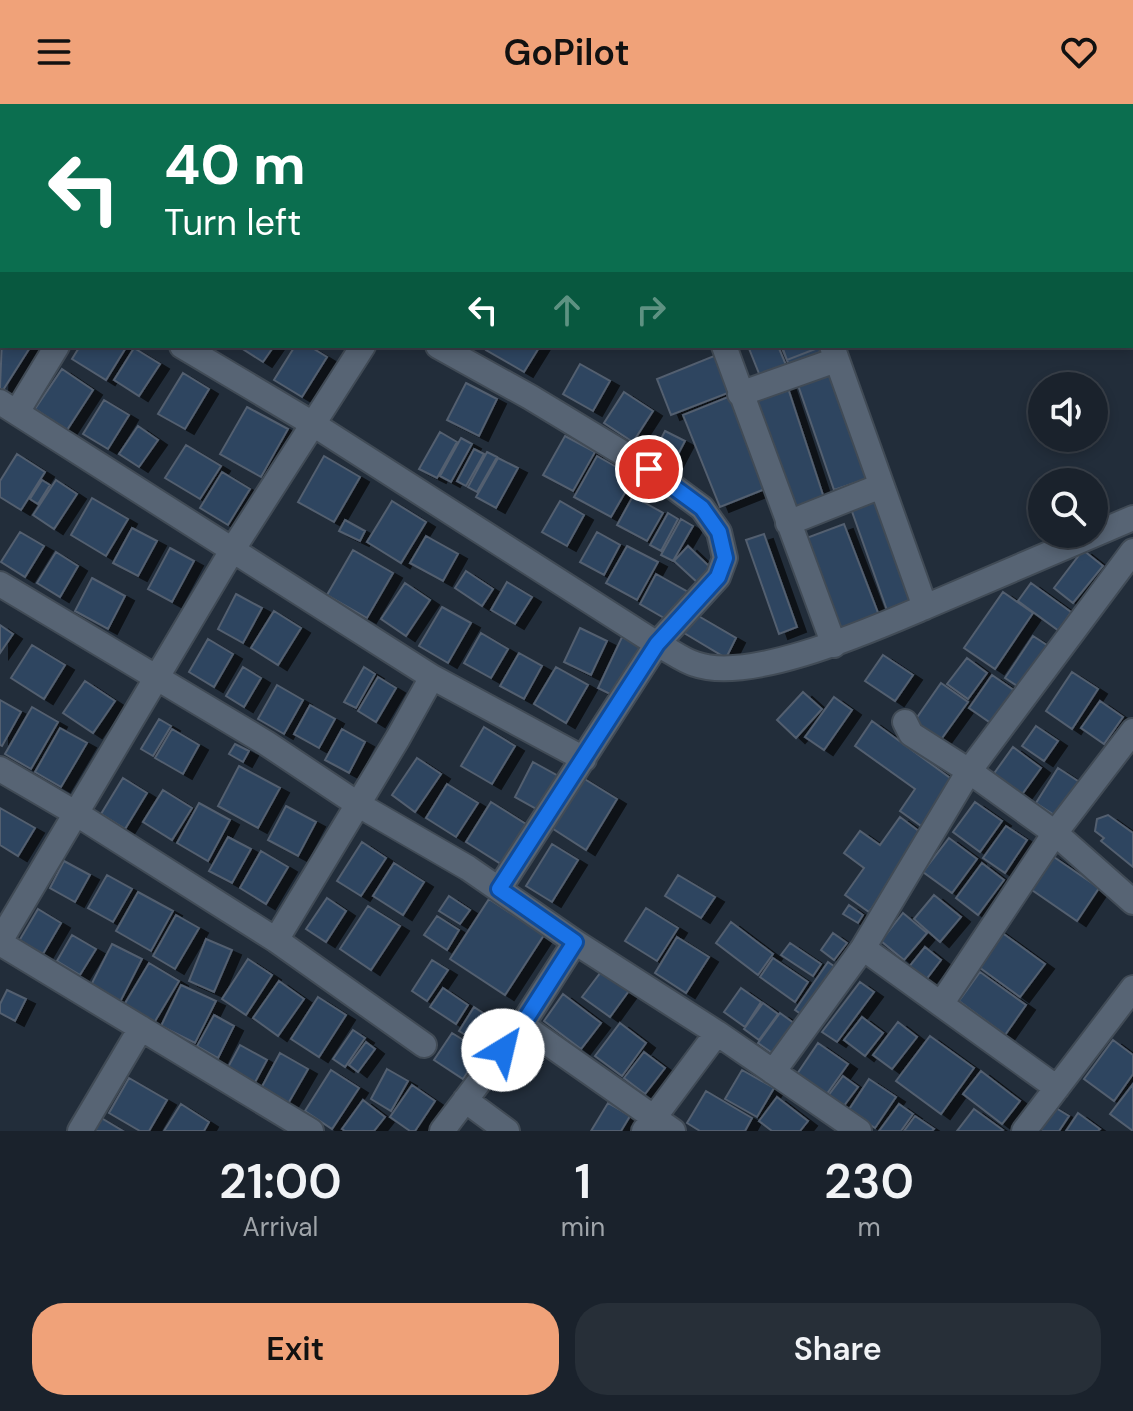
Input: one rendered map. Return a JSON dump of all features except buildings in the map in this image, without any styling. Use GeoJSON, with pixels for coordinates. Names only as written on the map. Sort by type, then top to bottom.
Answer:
{"type":"FeatureCollection","features":[{"type":"Feature","properties":{"kind":"street"},"geometry":{"type":"LineString","coordinates":[[55,348],[9,407],[432,677],[584,759]]}},
{"type":"Feature","properties":{"kind":"street"},"geometry":{"type":"LineString","coordinates":[[185,348],[313,424],[657,644],[696,665],[759,665],[834,645],[1133,518]]}},
{"type":"Feature","properties":{"kind":"street"},"geometry":{"type":"LineString","coordinates":[[311,1131],[0,942],[233,549],[362,348]]}},
{"type":"Feature","properties":{"kind":"street"},"geometry":{"type":"LineString","coordinates":[[442,348],[649,469],[702,508],[719,532],[725,558],[718,577],[657,644],[499,889]]}},
{"type":"Feature","properties":{"kind":"street"},"geometry":{"type":"LineString","coordinates":[[725,348],[834,645]]}},
{"type":"Feature","properties":{"kind":"street"},"geometry":{"type":"LineString","coordinates":[[740,394],[834,353],[925,607]]}},
{"type":"Feature","properties":{"kind":"street"},"geometry":{"type":"LineString","coordinates":[[788,523],[881,486]]}},
{"type":"Feature","properties":{"kind":"street"},"geometry":{"type":"LineString","coordinates":[[773,1072],[863,948],[969,771],[1133,551]]}},
{"type":"Feature","properties":{"kind":"street"},"geometry":{"type":"LineString","coordinates":[[0,584],[266,743],[359,805],[499,889],[773,1072],[829,1123],[859,1131]]}},
{"type":"Feature","properties":{"kind":"street"},"geometry":{"type":"LineString","coordinates":[[276,940],[359,805],[432,677]]}},
{"type":"Feature","properties":{"kind":"street"},"geometry":{"type":"LineString","coordinates":[[905,722],[911,734],[1055,833],[1133,902]]}},
{"type":"Feature","properties":{"kind":"street"},"geometry":{"type":"LineString","coordinates":[[941,1004],[1055,833],[1133,731]]}},
{"type":"Feature","properties":{"kind":"street"},"geometry":{"type":"LineString","coordinates":[[0,769],[276,940],[424,1045]]}},
{"type":"Feature","properties":{"kind":"street"},"geometry":{"type":"LineString","coordinates":[[442,1131],[522,1025],[575,942]]}},
{"type":"Feature","properties":{"kind":"street"},"geometry":{"type":"LineString","coordinates":[[863,948],[1057,1088]]}},
{"type":"Feature","properties":{"kind":"street"},"geometry":{"type":"LineString","coordinates":[[1024,1131],[1133,988]]}},
{"type":"Feature","properties":{"kind":"street"},"geometry":{"type":"LineString","coordinates":[[522,1025],[657,1127],[717,1033]]}},
{"type":"Feature","properties":{"kind":"street"},"geometry":{"type":"LineString","coordinates":[[80,1131],[141,1028]]}},
{"type":"Feature","properties":{"kind":"street"},"geometry":{"type":"LineString","coordinates":[[465,1100],[507,1131]]}},
{"type":"Feature","properties":{"kind":"route"},"geometry":{"type":"LineString","coordinates":[[503,1050],[575,942],[499,889],[657,644],[718,577],[725,558],[719,532],[702,508],[649,469]]}}]}
